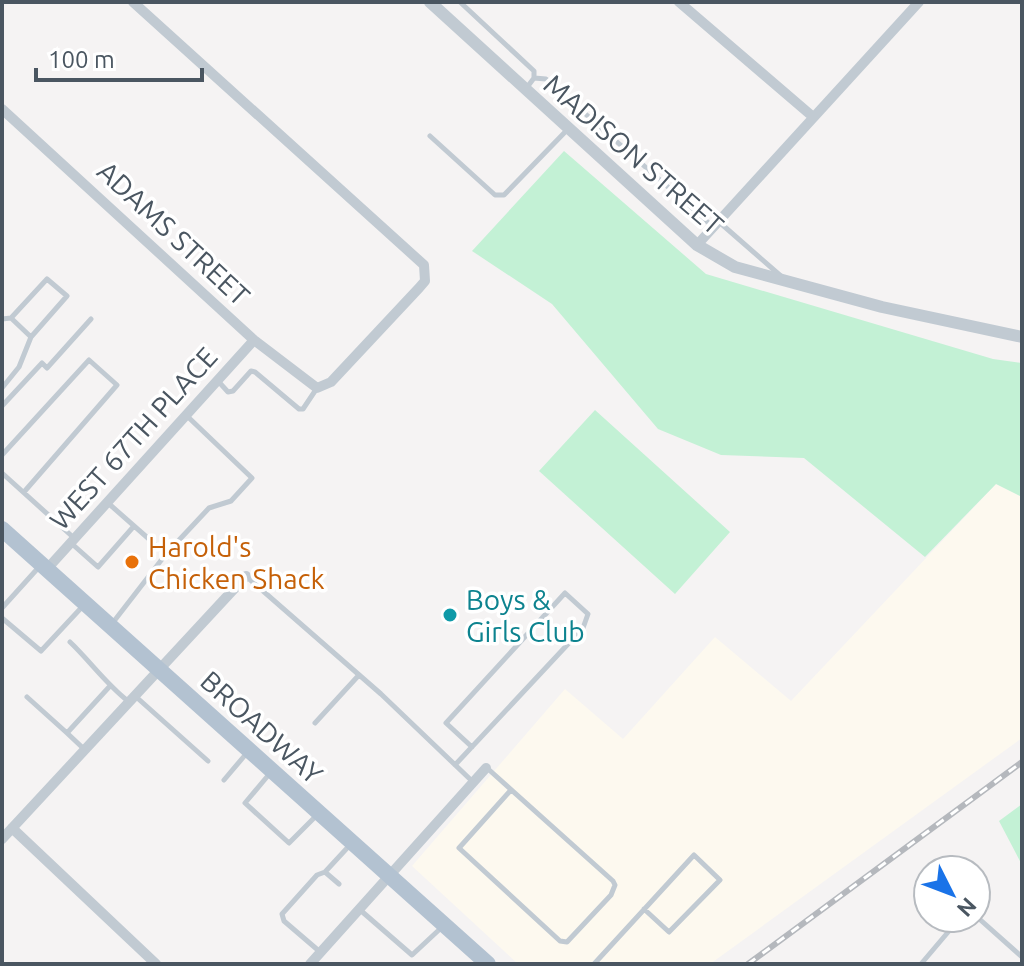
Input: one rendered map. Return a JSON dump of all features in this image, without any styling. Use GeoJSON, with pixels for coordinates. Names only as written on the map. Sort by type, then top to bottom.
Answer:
{"type":"FeatureCollection","features":[{"type":"Feature","properties":{"kind":"main road","name":"BROADWAY"},"geometry":{"type":"LineString","coordinates":[[2,529],[488,964]]}},
{"type":"Feature","properties":{"kind":"street"},"geometry":{"type":"LineString","coordinates":[[133,2],[419,258],[426,273],[425,281],[331,382],[317,388]]}},
{"type":"Feature","properties":{"kind":"street","name":"MADISON STREET"},"geometry":{"type":"LineString","coordinates":[[430,2],[567,130],[697,245],[735,267],[882,307],[1022,337]]}},
{"type":"Feature","properties":{"kind":"street"},"geometry":{"type":"LineString","coordinates":[[679,2],[812,116]]}},
{"type":"Feature","properties":{"kind":"street"},"geometry":{"type":"LineString","coordinates":[[697,245],[913,4]]}},
{"type":"Feature","properties":{"kind":"street","name":"ADAMS STREET"},"geometry":{"type":"LineString","coordinates":[[2,109],[254,340],[317,388]]}},
{"type":"Feature","properties":{"kind":"street","name":"WEST 67TH PLACE"},"geometry":{"type":"LineString","coordinates":[[44,566],[73,541],[254,340]]}},
{"type":"Feature","properties":{"kind":"street"},"geometry":{"type":"LineString","coordinates":[[2,839],[246,576]]}},
{"type":"Feature","properties":{"kind":"street"},"geometry":{"type":"LineString","coordinates":[[310,964],[486,768]]}},
{"type":"Feature","properties":{"kind":"street"},"geometry":{"type":"LineString","coordinates":[[12,828],[156,964]]}},
{"type":"Feature","properties":{"kind":"lane"},"geometry":{"type":"LineString","coordinates":[[460,2],[534,71],[534,78],[525,91]]}},
{"type":"Feature","properties":{"kind":"lane"},"geometry":{"type":"LineString","coordinates":[[534,78],[546,79],[789,283]]}},
{"type":"Feature","properties":{"kind":"lane"},"geometry":{"type":"LineString","coordinates":[[430,136],[495,195],[504,195],[567,130]]}},
{"type":"Feature","properties":{"kind":"lane"},"geometry":{"type":"LineString","coordinates":[[2,319],[11,318],[43,281],[55,282],[64,289],[65,302],[31,337],[19,367],[2,388]]}},
{"type":"Feature","properties":{"kind":"lane"},"geometry":{"type":"LineString","coordinates":[[11,318],[31,337]]}},
{"type":"Feature","properties":{"kind":"lane"},"geometry":{"type":"LineString","coordinates":[[2,406],[42,363],[47,368],[91,319]]}},
{"type":"Feature","properties":{"kind":"lane"},"geometry":{"type":"LineString","coordinates":[[2,455],[89,360],[117,385],[24,492]]}},
{"type":"Feature","properties":{"kind":"lane"},"geometry":{"type":"LineString","coordinates":[[217,381],[228,392],[233,391],[251,371],[255,372],[299,409],[303,409],[317,388]]}},
{"type":"Feature","properties":{"kind":"lane"},"geometry":{"type":"LineString","coordinates":[[110,625],[166,554],[209,508],[231,501],[252,478],[186,415]]}},
{"type":"Feature","properties":{"kind":"lane"},"geometry":{"type":"LineString","coordinates":[[2,473],[98,567],[134,526]]}},
{"type":"Feature","properties":{"kind":"lane"},"geometry":{"type":"LineString","coordinates":[[108,502],[166,554]]}},
{"type":"Feature","properties":{"kind":"lane"},"geometry":{"type":"LineString","coordinates":[[2,608],[44,566]]}},
{"type":"Feature","properties":{"kind":"lane"},"geometry":{"type":"LineString","coordinates":[[246,576],[359,675],[473,782]]}},
{"type":"Feature","properties":{"kind":"lane"},"geometry":{"type":"LineString","coordinates":[[455,765],[472,747],[583,628],[588,614],[565,593],[446,723],[472,747]]}},
{"type":"Feature","properties":{"kind":"lane"},"geometry":{"type":"LineString","coordinates":[[2,594],[9,600]]}},
{"type":"Feature","properties":{"kind":"lane"},"geometry":{"type":"LineString","coordinates":[[2,618],[41,651],[86,603]]}},
{"type":"Feature","properties":{"kind":"lane"},"geometry":{"type":"LineString","coordinates":[[70,642],[103,673],[110,686],[131,698],[208,761]]}},
{"type":"Feature","properties":{"kind":"lane"},"geometry":{"type":"LineString","coordinates":[[315,723],[359,675]]}},
{"type":"Feature","properties":{"kind":"lane"},"geometry":{"type":"LineString","coordinates":[[67,733],[110,686]]}},
{"type":"Feature","properties":{"kind":"lane"},"geometry":{"type":"LineString","coordinates":[[27,697],[84,749]]}},
{"type":"Feature","properties":{"kind":"lane"},"geometry":{"type":"LineString","coordinates":[[224,780],[249,750]]}},
{"type":"Feature","properties":{"kind":"lane"},"geometry":{"type":"LineString","coordinates":[[486,768],[511,790],[615,885],[611,895],[567,942],[560,941],[459,848],[511,790]]}},
{"type":"Feature","properties":{"kind":"lane"},"geometry":{"type":"LineString","coordinates":[[273,771],[245,803],[289,843],[320,813]]}},
{"type":"Feature","properties":{"kind":"lane"},"geometry":{"type":"LineString","coordinates":[[320,953],[284,921],[282,914],[317,875],[325,872],[353,843]]}},
{"type":"Feature","properties":{"kind":"lane"},"geometry":{"type":"LineString","coordinates":[[598,963],[644,909],[694,855],[720,880],[669,932],[644,909]]}},
{"type":"Feature","properties":{"kind":"lane"},"geometry":{"type":"LineString","coordinates":[[325,872],[339,884]]}},
{"type":"Feature","properties":{"kind":"lane"},"geometry":{"type":"LineString","coordinates":[[359,909],[412,955],[444,924]]}},
{"type":"Feature","properties":{"kind":"lane"},"geometry":{"type":"LineString","coordinates":[[992,930],[1022,957]]}},
{"type":"Feature","properties":{"kind":"lane"},"geometry":{"type":"LineString","coordinates":[[921,964],[946,934]]}},
{"type":"Feature","properties":{"kind":"shaded area"},"geometry":{"type":"Polygon","coordinates":[[[996,484],[1022,497],[1022,738],[710,964],[518,964],[412,866],[565,689],[623,739],[715,637],[791,701],[996,484]]]}},
{"type":"Feature","properties":{"kind":"green space"},"geometry":{"type":"Polygon","coordinates":[[[564,151],[706,274],[993,359],[1022,363],[1022,497],[996,484],[925,557],[804,458],[721,455],[658,429],[552,304],[472,251],[564,151]]]}},
{"type":"Feature","properties":{"kind":"green space"},"geometry":{"type":"Polygon","coordinates":[[[595,410],[730,532],[675,594],[539,471],[595,410]]]}},
{"type":"Feature","properties":{"kind":"green space"},"geometry":{"type":"Polygon","coordinates":[[[1022,804],[1022,865],[999,821],[1022,804]]]}},
{"type":"Feature","properties":{"kind":"railway"},"geometry":{"type":"LineString","coordinates":[[748,964],[1022,762]]}},
{"type":"Feature","properties":{"kind":"place","name":"Harold's Chicken Shack"},"geometry":{"type":"Point","coordinates":[132,562]}},
{"type":"Feature","properties":{"kind":"place","name":"Boys & Girls Club"},"geometry":{"type":"Point","coordinates":[450,615]}}]}
